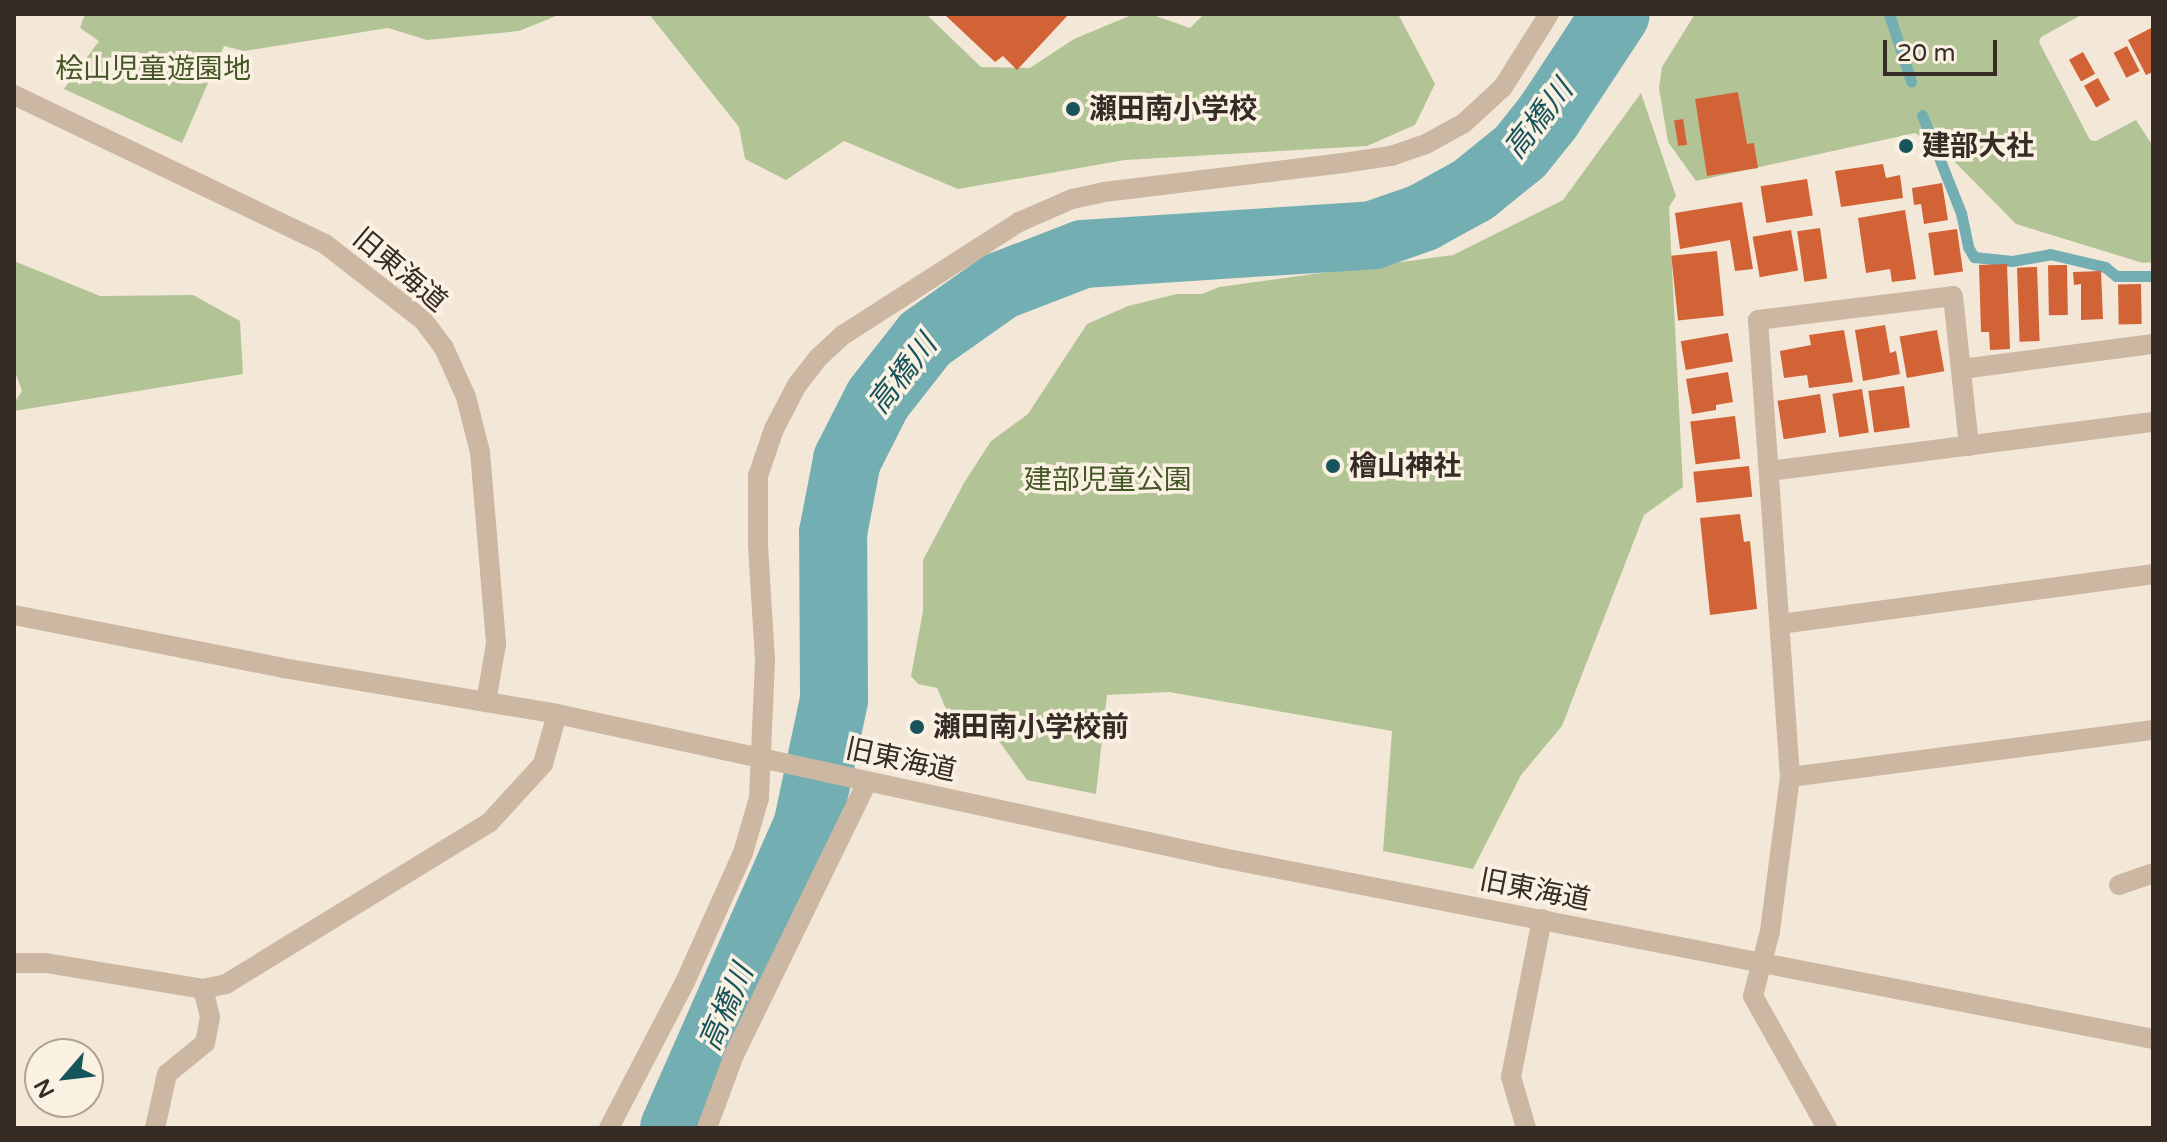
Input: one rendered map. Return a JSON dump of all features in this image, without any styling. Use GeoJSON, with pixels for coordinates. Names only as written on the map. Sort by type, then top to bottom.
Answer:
{"type":"FeatureCollection","features":[{"type":"Feature","properties":{"kind":"street"},"geometry":{"type":"LineString","coordinates":[[609,1128],[685,982],[743,853],[771,761],[758,544],[758,476],[774,429],[797,385],[818,358],[843,335],[1006,231],[1072,199],[1104,192],[1391,156],[1426,144],[1464,123],[1503,87],[1549,14]]}},
{"type":"Feature","properties":{"kind":"street","name":"旧東海道"},"geometry":{"type":"LineString","coordinates":[[14,95],[325,244],[423,320],[444,348],[466,397],[480,452],[496,644],[486,702],[557,714],[1223,858],[2153,1039]]}},
{"type":"Feature","properties":{"kind":"street"},"geometry":{"type":"LineString","coordinates":[[1827,1128],[1753,996],[1770,931],[1790,777],[1758,320],[1953,296],[1969,446]]}},
{"type":"Feature","properties":{"kind":"street"},"geometry":{"type":"LineString","coordinates":[[1962,369],[2153,344]]}},
{"type":"Feature","properties":{"kind":"street"},"geometry":{"type":"LineString","coordinates":[[1769,471],[2153,422]]}},
{"type":"Feature","properties":{"kind":"street"},"geometry":{"type":"LineString","coordinates":[[1780,624],[2153,574]]}},
{"type":"Feature","properties":{"kind":"street"},"geometry":{"type":"LineString","coordinates":[[14,615],[283,668],[486,702]]}},
{"type":"Feature","properties":{"kind":"street"},"geometry":{"type":"LineString","coordinates":[[14,963],[46,963],[203,989],[226,984],[489,823],[543,764],[557,714]]}},
{"type":"Feature","properties":{"kind":"street"},"geometry":{"type":"LineString","coordinates":[[1790,777],[2153,730]]}},
{"type":"Feature","properties":{"kind":"street"},"geometry":{"type":"LineString","coordinates":[[707,1128],[734,1055],[867,782]]}},
{"type":"Feature","properties":{"kind":"street"},"geometry":{"type":"LineString","coordinates":[[2119,885],[2153,873]]}},
{"type":"Feature","properties":{"kind":"street"},"geometry":{"type":"LineString","coordinates":[[1526,1128],[1511,1077],[1542,919]]}},
{"type":"Feature","properties":{"kind":"street"},"geometry":{"type":"LineString","coordinates":[[155,1128],[167,1074],[205,1043],[210,1017],[203,989]]}},
{"type":"Feature","properties":{"kind":"green space","name":"桧山児童遊園地"},"geometry":{"type":"Polygon","coordinates":[[[85,14],[561,14],[519,31],[427,40],[388,28],[244,51],[224,46],[182,143],[64,89],[99,41],[80,28],[85,14]]]}},
{"type":"Feature","properties":{"kind":"green space","name":"瀬田南小学校"},"geometry":{"type":"Polygon","coordinates":[[[649,14],[926,14],[981,67],[1030,68],[1074,39],[1134,14],[1150,14],[1190,28],[1204,14],[1398,14],[1435,84],[1415,125],[1367,146],[1125,160],[958,189],[844,141],[786,180],[745,159],[739,127],[649,14]]]}},
{"type":"Feature","properties":{"kind":"green space","name":"建部大社"},"geometry":{"type":"Polygon","coordinates":[[[1695,14],[2083,14],[2041,37],[2039,42],[2090,140],[2096,141],[2136,120],[2153,146],[2153,262],[2143,263],[2016,224],[1947,154],[1915,133],[1696,181],[1668,142],[1659,88],[1662,67],[1695,14]]]}},
{"type":"Feature","properties":{"kind":"green space","name":"建部児童公園"},"geometry":{"type":"Polygon","coordinates":[[[1641,93],[1676,196],[1669,207],[1683,487],[1644,515],[1562,726],[1521,775],[1473,869],[1383,851],[1392,731],[1169,692],[1107,695],[1096,794],[1027,780],[996,737],[939,730],[946,709],[937,688],[918,684],[911,676],[923,611],[923,560],[964,483],[991,441],[1028,414],[1087,324],[1128,306],[1177,294],[1202,294],[1219,287],[1453,255],[1563,200],[1641,93]]]}},
{"type":"Feature","properties":{"kind":"green space"},"geometry":{"type":"Polygon","coordinates":[[[14,261],[100,296],[193,295],[240,321],[243,374],[14,411],[14,403],[22,391],[14,369],[14,261]]]}},
{"type":"Feature","properties":{"kind":"building"},"geometry":{"type":"Polygon","coordinates":[[[944,14],[1069,14],[1017,70],[1003,56],[995,62],[944,14]]]}},
{"type":"Feature","properties":{"kind":"building"},"geometry":{"type":"Polygon","coordinates":[[[2153,27],[2153,72],[2146,75],[2128,40],[2153,27]]]}},
{"type":"Feature","properties":{"kind":"building"},"geometry":{"type":"Polygon","coordinates":[[[2127,46],[2140,71],[2126,78],[2114,53],[2127,46]]]}},
{"type":"Feature","properties":{"kind":"building"},"geometry":{"type":"Polygon","coordinates":[[[2083,52],[2095,74],[2081,82],[2069,60],[2083,52]]]}},
{"type":"Feature","properties":{"kind":"building"},"geometry":{"type":"Polygon","coordinates":[[[2098,78],[2110,100],[2096,108],[2084,86],[2098,78]]]}},
{"type":"Feature","properties":{"kind":"building"},"geometry":{"type":"Polygon","coordinates":[[[1738,92],[1747,144],[1754,143],[1758,168],[1707,176],[1695,99],[1738,92]]]}},
{"type":"Feature","properties":{"kind":"building"},"geometry":{"type":"Polygon","coordinates":[[[1683,119],[1687,145],[1678,146],[1674,120],[1683,119]]]}},
{"type":"Feature","properties":{"kind":"building"},"geometry":{"type":"Polygon","coordinates":[[[1883,164],[1886,178],[1900,175],[1903,198],[1841,207],[1835,171],[1883,164]]]}},
{"type":"Feature","properties":{"kind":"building"},"geometry":{"type":"Polygon","coordinates":[[[1807,179],[1813,216],[1766,223],[1761,186],[1807,179]]]}},
{"type":"Feature","properties":{"kind":"building"},"geometry":{"type":"Polygon","coordinates":[[[1942,183],[1948,220],[1924,224],[1921,204],[1914,205],[1912,188],[1942,183]]]}},
{"type":"Feature","properties":{"kind":"building"},"geometry":{"type":"Polygon","coordinates":[[[1742,202],[1753,269],[1735,271],[1730,240],[1680,249],[1675,213],[1742,202]]]}},
{"type":"Feature","properties":{"kind":"building"},"geometry":{"type":"Polygon","coordinates":[[[1905,210],[1916,279],[1892,282],[1890,269],[1866,273],[1858,218],[1905,210]]]}},
{"type":"Feature","properties":{"kind":"building"},"geometry":{"type":"Polygon","coordinates":[[[1820,228],[1827,279],[1804,282],[1797,231],[1820,228]]]}},
{"type":"Feature","properties":{"kind":"building"},"geometry":{"type":"Polygon","coordinates":[[[1957,229],[1963,272],[1934,276],[1928,233],[1957,229]]]}},
{"type":"Feature","properties":{"kind":"building"},"geometry":{"type":"Polygon","coordinates":[[[1791,230],[1798,270],[1760,277],[1753,237],[1791,230]]]}},
{"type":"Feature","properties":{"kind":"building"},"geometry":{"type":"Polygon","coordinates":[[[1717,251],[1724,316],[1678,320],[1671,256],[1717,251]]]}},
{"type":"Feature","properties":{"kind":"building"},"geometry":{"type":"Polygon","coordinates":[[[2007,264],[2010,349],[1990,350],[1989,332],[1981,332],[1979,265],[2007,264]]]}},
{"type":"Feature","properties":{"kind":"building"},"geometry":{"type":"Polygon","coordinates":[[[2048,265],[2067,265],[2068,315],[2049,315],[2048,265]]]}},
{"type":"Feature","properties":{"kind":"building"},"geometry":{"type":"Polygon","coordinates":[[[2037,267],[2040,341],[2020,342],[2017,268],[2037,267]]]}},
{"type":"Feature","properties":{"kind":"building"},"geometry":{"type":"Polygon","coordinates":[[[2101,271],[2103,319],[2081,320],[2081,284],[2074,285],[2073,272],[2101,271]]]}},
{"type":"Feature","properties":{"kind":"building"},"geometry":{"type":"Polygon","coordinates":[[[2118,284],[2141,284],[2142,324],[2119,324],[2118,284]]]}},
{"type":"Feature","properties":{"kind":"building"},"geometry":{"type":"Polygon","coordinates":[[[1885,325],[1890,353],[1896,351],[1900,374],[1863,381],[1855,330],[1885,325]]]}},
{"type":"Feature","properties":{"kind":"building"},"geometry":{"type":"Polygon","coordinates":[[[1844,330],[1853,382],[1809,388],[1807,375],[1784,378],[1780,351],[1811,345],[1809,335],[1844,330]]]}},
{"type":"Feature","properties":{"kind":"building"},"geometry":{"type":"Polygon","coordinates":[[[1937,330],[1944,371],[1907,378],[1900,337],[1937,330]]]}},
{"type":"Feature","properties":{"kind":"building"},"geometry":{"type":"Polygon","coordinates":[[[1728,333],[1733,362],[1686,370],[1681,341],[1728,333]]]}},
{"type":"Feature","properties":{"kind":"building"},"geometry":{"type":"Polygon","coordinates":[[[1728,372],[1733,402],[1716,405],[1716,410],[1692,414],[1686,379],[1728,372]]]}},
{"type":"Feature","properties":{"kind":"building"},"geometry":{"type":"Polygon","coordinates":[[[1904,386],[1910,428],[1874,433],[1868,391],[1904,386]]]}},
{"type":"Feature","properties":{"kind":"building"},"geometry":{"type":"Polygon","coordinates":[[[1862,389],[1869,432],[1839,437],[1832,394],[1862,389]]]}},
{"type":"Feature","properties":{"kind":"building"},"geometry":{"type":"Polygon","coordinates":[[[1820,394],[1826,433],[1784,439],[1778,401],[1820,394]]]}},
{"type":"Feature","properties":{"kind":"building"},"geometry":{"type":"Polygon","coordinates":[[[1735,416],[1740,459],[1696,464],[1690,421],[1735,416]]]}},
{"type":"Feature","properties":{"kind":"building"},"geometry":{"type":"Polygon","coordinates":[[[1749,466],[1752,497],[1697,503],[1693,472],[1749,466]]]}},
{"type":"Feature","properties":{"kind":"building"},"geometry":{"type":"Polygon","coordinates":[[[1740,514],[1744,542],[1750,541],[1757,609],[1710,615],[1700,518],[1740,514]]]}},
{"type":"Feature","properties":{"kind":"waterway","name":"高橋川"},"geometry":{"type":"LineString","coordinates":[[674,1128],[807,827],[834,700],[833,533],[847,460],[878,399],[925,339],[1000,286],[1083,254],[1373,235],[1422,218],[1473,190],[1520,152],[1548,117],[1616,14]]}},
{"type":"Feature","properties":{"kind":"waterway"},"geometry":{"type":"LineString","coordinates":[[1889,14],[1911,81]]}},
{"type":"Feature","properties":{"kind":"waterway"},"geometry":{"type":"LineString","coordinates":[[1922,115],[1961,213],[1968,247],[1974,257],[2012,261],[2050,254],[2105,267],[2116,276],[2153,276]]}},
{"type":"Feature","properties":{"kind":"place","name":"瀬田南小学校"},"geometry":{"type":"Point","coordinates":[1073,109]}},
{"type":"Feature","properties":{"kind":"place","name":"建部大社"},"geometry":{"type":"Point","coordinates":[1906,146]}},
{"type":"Feature","properties":{"kind":"place","name":"檜山神社"},"geometry":{"type":"Point","coordinates":[1333,466]}},
{"type":"Feature","properties":{"kind":"place","name":"瀬田南小学校前"},"geometry":{"type":"Point","coordinates":[917,727]}}]}
